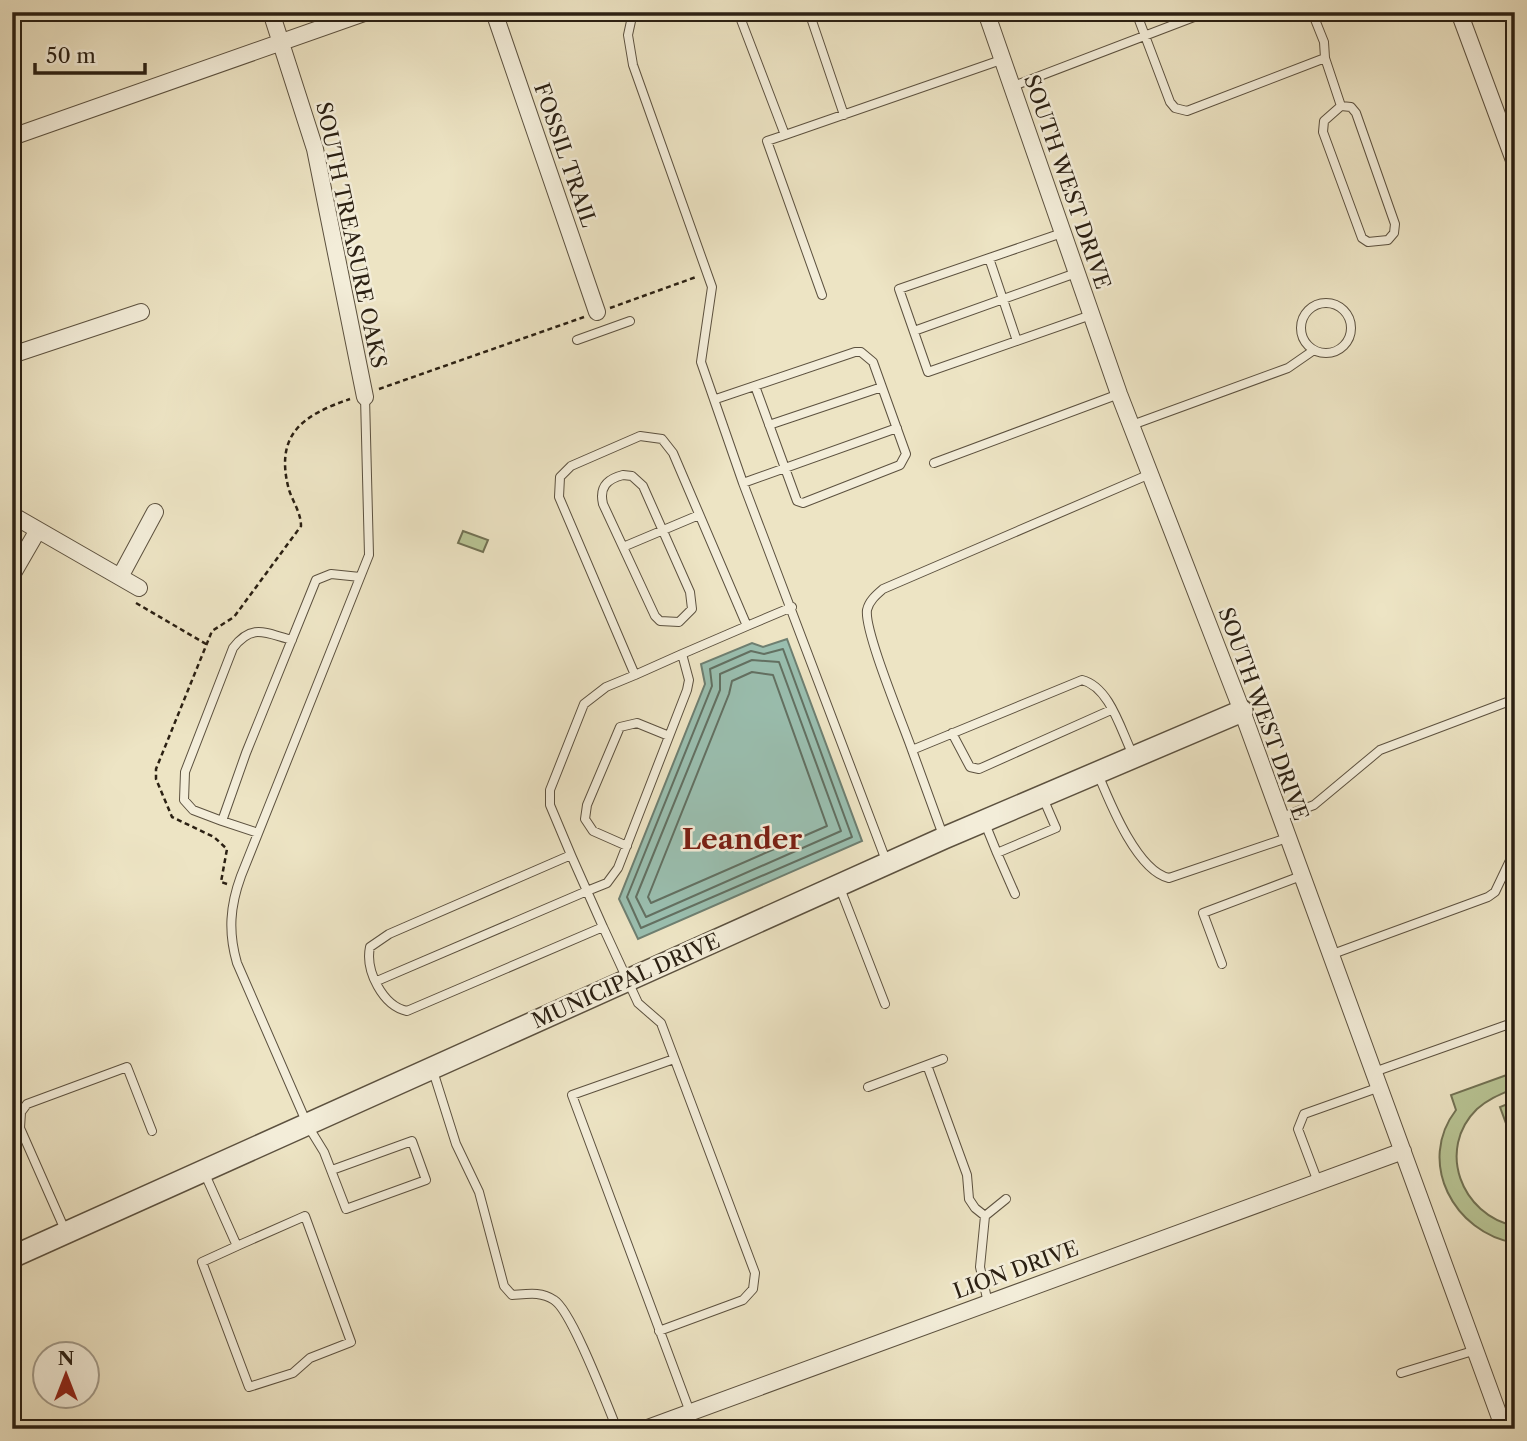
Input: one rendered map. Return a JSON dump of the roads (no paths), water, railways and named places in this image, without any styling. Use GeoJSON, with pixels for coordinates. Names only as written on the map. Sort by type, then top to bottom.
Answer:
{"type":"FeatureCollection","features":[{"type":"Feature","properties":{"kind":"street","name":"SOUTH TREASURE OAKS"},"geometry":{"type":"LineString","coordinates":[[271,12],[315,149],[365,396]]}},
{"type":"Feature","properties":{"kind":"street"},"geometry":{"type":"LineString","coordinates":[[12,137],[367,12]]}},
{"type":"Feature","properties":{"kind":"street","name":"FOSSIL TRAIL"},"geometry":{"type":"LineString","coordinates":[[494,12],[597,312]]}},
{"type":"Feature","properties":{"kind":"street","name":"SOUTH WEST DRIVE"},"geometry":{"type":"LineString","coordinates":[[986,12],[1119,394],[1242,711],[1504,1429]]}},
{"type":"Feature","properties":{"kind":"street"},"geometry":{"type":"LineString","coordinates":[[1459,12],[1515,163]]}},
{"type":"Feature","properties":{"kind":"street"},"geometry":{"type":"LineString","coordinates":[[12,355],[141,312]]}},
{"type":"Feature","properties":{"kind":"street"},"geometry":{"type":"LineString","coordinates":[[120,577],[155,512]]}},
{"type":"Feature","properties":{"kind":"street"},"geometry":{"type":"LineString","coordinates":[[12,515],[120,577],[135,594]]}},
{"type":"Feature","properties":{"kind":"street"},"geometry":{"type":"LineString","coordinates":[[12,575],[38,530]]}},
{"type":"Feature","properties":{"kind":"street","name":"MUNICIPAL DRIVE"},"geometry":{"type":"LineString","coordinates":[[12,1257],[984,820],[1242,711]]}},
{"type":"Feature","properties":{"kind":"street","name":"LION DRIVE"},"geometry":{"type":"LineString","coordinates":[[645,1429],[1403,1151]]}},
{"type":"Feature","properties":{"kind":"lane"},"geometry":{"type":"LineString","coordinates":[[633,12],[628,35],[633,65],[712,287],[701,362],[743,483],[887,864]]}},
{"type":"Feature","properties":{"kind":"lane"},"geometry":{"type":"LineString","coordinates":[[738,12],[785,135]]}},
{"type":"Feature","properties":{"kind":"lane"},"geometry":{"type":"LineString","coordinates":[[809,12],[844,115]]}},
{"type":"Feature","properties":{"kind":"lane"},"geometry":{"type":"LineString","coordinates":[[1136,12],[1170,102],[1175,108],[1187,111],[1325,58]]}},
{"type":"Feature","properties":{"kind":"lane"},"geometry":{"type":"LineString","coordinates":[[1011,87],[1207,12]]}},
{"type":"Feature","properties":{"kind":"lane"},"geometry":{"type":"LineString","coordinates":[[1312,12],[1324,42],[1325,58],[1341,106]]}},
{"type":"Feature","properties":{"kind":"lane"},"geometry":{"type":"LineString","coordinates":[[821,295],[767,141],[1001,60]]}},
{"type":"Feature","properties":{"kind":"lane"},"geometry":{"type":"LineString","coordinates":[[1341,106],[1351,107],[1356,113],[1395,224],[1394,233],[1388,240],[1368,242],[1362,238],[1323,132],[1324,121],[1341,106]]}},
{"type":"Feature","properties":{"kind":"lane"},"geometry":{"type":"LineString","coordinates":[[1062,233],[899,289],[928,372],[1091,315]]}},
{"type":"Feature","properties":{"kind":"lane"},"geometry":{"type":"LineString","coordinates":[[989,258],[1017,341]]}},
{"type":"Feature","properties":{"kind":"lane"},"geometry":{"type":"LineString","coordinates":[[914,331],[1076,273]]}},
{"type":"Feature","properties":{"kind":"lane"},"geometry":{"type":"LineString","coordinates":[[1132,425],[1288,368],[1314,350],[1334,352],[1349,340],[1351,321],[1338,306],[1319,303],[1304,316],[1301,335],[1314,350]]}},
{"type":"Feature","properties":{"kind":"lane"},"geometry":{"type":"LineString","coordinates":[[597,312],[604,330]]}},
{"type":"Feature","properties":{"kind":"lane"},"geometry":{"type":"LineString","coordinates":[[577,340],[630,321]]}},
{"type":"Feature","properties":{"kind":"lane"},"geometry":{"type":"LineString","coordinates":[[716,400],[755,386],[855,352],[861,352],[873,362],[906,454],[900,464],[803,503],[797,501],[755,386]]}},
{"type":"Feature","properties":{"kind":"lane"},"geometry":{"type":"LineString","coordinates":[[769,425],[882,387]]}},
{"type":"Feature","properties":{"kind":"lane"},"geometry":{"type":"LineString","coordinates":[[934,463],[1119,394]]}},
{"type":"Feature","properties":{"kind":"lane"},"geometry":{"type":"LineString","coordinates":[[332,1170],[412,1141],[426,1180],[346,1209],[332,1170],[308,1126],[232,947],[231,913],[234,895],[360,577],[370,545],[365,396]]}},
{"type":"Feature","properties":{"kind":"lane"},"geometry":{"type":"LineString","coordinates":[[743,483],[897,428]]}},
{"type":"Feature","properties":{"kind":"lane"},"geometry":{"type":"LineString","coordinates":[[635,675],[559,497],[561,477],[572,466],[640,436],[662,439],[673,453],[747,626]]}},
{"type":"Feature","properties":{"kind":"lane"},"geometry":{"type":"LineString","coordinates":[[944,838],[867,619],[873,598],[883,589],[1150,474]]}},
{"type":"Feature","properties":{"kind":"lane"},"geometry":{"type":"LineString","coordinates":[[632,476],[639,480],[663,530],[693,600],[691,609],[679,622],[660,621],[654,616],[601,496],[607,481],[615,477],[632,476]]}},
{"type":"Feature","properties":{"kind":"lane"},"geometry":{"type":"LineString","coordinates":[[623,547],[699,514]]}},
{"type":"Feature","properties":{"kind":"lane"},"geometry":{"type":"LineString","coordinates":[[222,821],[316,580],[331,574],[360,577]]}},
{"type":"Feature","properties":{"kind":"lane"},"geometry":{"type":"LineString","coordinates":[[659,1331],[743,1300],[751,1293],[756,1278],[661,1023],[638,1003],[627,981],[550,806],[550,790],[584,704],[606,687],[792,607]]}},
{"type":"Feature","properties":{"kind":"lane"},"geometry":{"type":"LineString","coordinates":[[258,833],[193,810],[184,800],[182,790],[190,760],[233,648],[243,635],[257,631],[292,640]]}},
{"type":"Feature","properties":{"kind":"lane"},"geometry":{"type":"LineString","coordinates":[[377,981],[607,883],[618,868],[687,690],[689,680],[682,654]]}},
{"type":"Feature","properties":{"kind":"lane"},"geometry":{"type":"LineString","coordinates":[[912,750],[1082,680],[1092,682],[1102,692],[1133,756]]}},
{"type":"Feature","properties":{"kind":"lane"},"geometry":{"type":"LineString","coordinates":[[1279,818],[1314,804],[1380,750],[1515,699]]}},
{"type":"Feature","properties":{"kind":"lane"},"geometry":{"type":"LineString","coordinates":[[952,733],[964,761],[970,767],[979,769],[1111,710]]}},
{"type":"Feature","properties":{"kind":"lane"},"geometry":{"type":"LineString","coordinates":[[626,846],[593,831],[585,819],[587,805],[620,727],[637,723],[669,736]]}},
{"type":"Feature","properties":{"kind":"lane"},"geometry":{"type":"LineString","coordinates":[[1097,772],[1111,806],[1148,868],[1158,876],[1169,878],[1287,838]]}},
{"type":"Feature","properties":{"kind":"lane"},"geometry":{"type":"LineString","coordinates":[[997,853],[1056,828],[1042,796]]}},
{"type":"Feature","properties":{"kind":"lane"},"geometry":{"type":"LineString","coordinates":[[984,820],[1015,894]]}},
{"type":"Feature","properties":{"kind":"lane"},"geometry":{"type":"LineString","coordinates":[[1331,955],[1488,897],[1495,892],[1515,850]]}},
{"type":"Feature","properties":{"kind":"lane"},"geometry":{"type":"LineString","coordinates":[[571,855],[389,934],[370,947],[368,958],[377,981],[393,1008],[407,1012],[603,927]]}},
{"type":"Feature","properties":{"kind":"lane"},"geometry":{"type":"LineString","coordinates":[[1222,964],[1203,913],[1301,876]]}},
{"type":"Feature","properties":{"kind":"lane"},"geometry":{"type":"LineString","coordinates":[[839,885],[885,1004]]}},
{"type":"Feature","properties":{"kind":"lane"},"geometry":{"type":"LineString","coordinates":[[1318,1182],[1298,1129],[1304,1114],[1377,1079],[1515,1022]]}},
{"type":"Feature","properties":{"kind":"lane"},"geometry":{"type":"LineString","coordinates":[[674,1059],[572,1095],[690,1412]]}},
{"type":"Feature","properties":{"kind":"lane"},"geometry":{"type":"LineString","coordinates":[[868,1087],[943,1059]]}},
{"type":"Feature","properties":{"kind":"lane"},"geometry":{"type":"LineString","coordinates":[[927,1065],[967,1175],[969,1199],[985,1216]]}},
{"type":"Feature","properties":{"kind":"lane"},"geometry":{"type":"LineString","coordinates":[[66,1233],[20,1128],[17,1112],[35,1100],[127,1068],[152,1131]]}},
{"type":"Feature","properties":{"kind":"lane"},"geometry":{"type":"LineString","coordinates":[[432,1069],[456,1143],[479,1192],[504,1286],[512,1295],[537,1293],[559,1304],[586,1356],[617,1429]]}},
{"type":"Feature","properties":{"kind":"lane"},"geometry":{"type":"LineString","coordinates":[[204,1172],[237,1246]]}},
{"type":"Feature","properties":{"kind":"lane"},"geometry":{"type":"LineString","coordinates":[[988,1303],[980,1267],[985,1216],[1006,1199]]}},
{"type":"Feature","properties":{"kind":"lane"},"geometry":{"type":"LineString","coordinates":[[305,1216],[351,1342],[310,1358],[293,1373],[249,1387],[202,1262],[237,1246],[305,1216]]}},
{"type":"Feature","properties":{"kind":"lane"},"geometry":{"type":"LineString","coordinates":[[1401,1373],[1476,1350]]}},
{"type":"Feature","properties":{"kind":"water"},"geometry":{"type":"Polygon","coordinates":[[[787,639],[862,841],[638,939],[619,899],[705,684],[701,664],[752,643],[763,647],[787,639]]]}},
{"type":"Feature","properties":{"kind":"district","name":"Leander"},"geometry":{"type":"Point","coordinates":[742,839]}}]}
